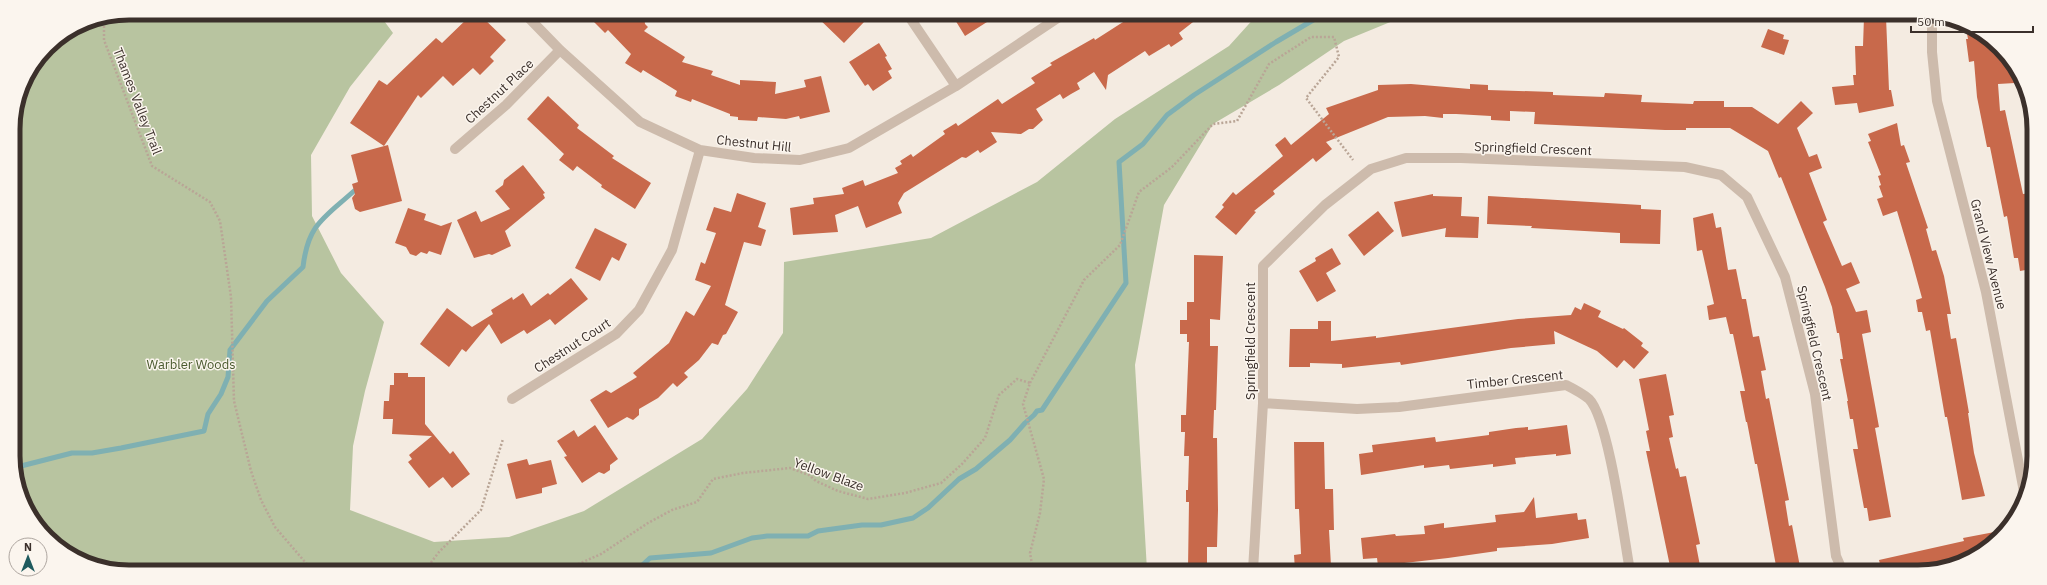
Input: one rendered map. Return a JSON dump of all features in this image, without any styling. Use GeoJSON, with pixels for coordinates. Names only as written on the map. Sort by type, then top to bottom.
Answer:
{"type":"FeatureCollection","features":[{"type":"Feature","properties":{"kind":"street","name":"Chestnut Hill"},"geometry":{"type":"LineString","coordinates":[[531,20],[560,50],[640,122],[700,150],[754,158],[800,160],[849,148],[956,86],[1055,20]]}},
{"type":"Feature","properties":{"kind":"street"},"geometry":{"type":"LineString","coordinates":[[911,20],[956,86]]}},
{"type":"Feature","properties":{"kind":"street","name":"Grand View Avenue"},"geometry":{"type":"LineString","coordinates":[[1932,21],[1932,52],[1937,101],[1986,292],[2023,485]]}},
{"type":"Feature","properties":{"kind":"street","name":"Chestnut Place"},"geometry":{"type":"LineString","coordinates":[[455,149],[506,105],[560,50]]}},
{"type":"Feature","properties":{"kind":"street","name":"Chestnut Court"},"geometry":{"type":"LineString","coordinates":[[512,399],[616,334],[639,310],[672,250],[700,150]]}},
{"type":"Feature","properties":{"kind":"street","name":"Springfield Crescent"},"geometry":{"type":"LineString","coordinates":[[1253,565],[1262,403],[1263,266],[1325,205],[1371,169],[1406,158],[1461,158],[1685,167],[1721,175],[1747,196],[1785,277],[1815,394],[1836,556],[1840,565]]}},
{"type":"Feature","properties":{"kind":"street","name":"Timber Crescent"},"geometry":{"type":"LineString","coordinates":[[1262,403],[1357,409],[1399,407],[1566,385],[1590,400],[1602,426],[1612,467],[1629,565]]}},
{"type":"Feature","properties":{"kind":"path","name":"Thames Valley Trail"},"geometry":{"type":"LineString","coordinates":[[104,23],[104,40],[152,166],[210,202],[220,221],[231,297],[234,400],[251,471],[261,500],[275,527],[308,565]]}},
{"type":"Feature","properties":{"kind":"path"},"geometry":{"type":"LineString","coordinates":[[1031,565],[1030,553],[1040,513],[1044,479],[1022,404],[1030,383],[1084,280],[1120,245],[1139,192],[1172,167],[1213,124],[1237,120],[1269,64],[1311,37],[1334,37],[1339,57],[1306,98],[1353,160]]}},
{"type":"Feature","properties":{"kind":"path","name":"Yellow Blaze"},"geometry":{"type":"LineString","coordinates":[[576,565],[601,554],[648,523],[672,510],[697,502],[713,479],[743,473],[790,468],[809,475],[816,481],[838,491],[868,499],[905,493],[941,483],[962,464],[985,438],[999,395],[1017,379],[1030,383]]}},
{"type":"Feature","properties":{"kind":"path"},"geometry":{"type":"LineString","coordinates":[[429,565],[439,552],[481,510],[503,439]]}},
{"type":"Feature","properties":{"kind":"green space","name":"Warbler Woods"},"geometry":{"type":"Polygon","coordinates":[[[129,20],[383,20],[393,33],[350,87],[311,155],[312,216],[341,273],[384,322],[365,391],[353,446],[350,510],[434,542],[509,537],[584,511],[702,439],[747,389],[783,333],[784,262],[931,238],[1037,182],[1115,119],[1229,46],[1252,20],[1395,20],[1344,41],[1279,85],[1213,124],[1164,205],[1135,365],[1147,565],[115,564],[87,557],[74,550],[52,533],[43,522],[28,498],[22,477],[20,463],[21,115],[31,81],[38,68],[47,57],[57,47],[74,35],[101,24],[129,20]]]}},
{"type":"Feature","properties":{"kind":"building"},"geometry":{"type":"Polygon","coordinates":[[[466,20],[485,20],[506,40],[490,57],[494,61],[480,75],[473,68],[453,86],[443,76],[421,98],[418,95],[384,146],[350,123],[379,80],[387,85],[436,38],[442,43],[466,20]]]}},
{"type":"Feature","properties":{"kind":"building"},"geometry":{"type":"Polygon","coordinates":[[[592,20],[645,20],[645,24],[648,27],[644,31],[685,57],[682,62],[713,71],[711,75],[740,85],[740,80],[776,82],[775,94],[806,87],[804,80],[821,76],[830,112],[800,119],[799,116],[786,119],[758,117],[757,121],[738,120],[738,117],[730,116],[730,114],[692,99],[691,102],[675,96],[677,91],[643,70],[641,73],[625,63],[631,54],[608,30],[605,33],[592,20]]]}},
{"type":"Feature","properties":{"kind":"building"},"geometry":{"type":"Polygon","coordinates":[[[820,20],[862,20],[864,22],[844,43],[820,20]]]}},
{"type":"Feature","properties":{"kind":"building"},"geometry":{"type":"Polygon","coordinates":[[[955,20],[990,20],[965,36],[955,20]]]}},
{"type":"Feature","properties":{"kind":"building"},"geometry":{"type":"Polygon","coordinates":[[[1126,20],[1196,20],[1179,33],[1183,39],[1171,47],[1169,44],[1149,56],[1145,51],[1108,75],[1106,90],[1094,72],[1077,83],[1080,89],[1063,99],[1060,94],[1036,109],[1043,120],[1033,129],[1029,129],[1021,134],[991,132],[997,142],[980,153],[978,150],[966,158],[962,157],[904,193],[898,203],[902,213],[866,228],[858,206],[835,215],[838,232],[793,235],[790,208],[814,204],[813,198],[844,194],[842,188],[863,180],[865,186],[898,173],[895,168],[902,164],[900,161],[911,154],[913,157],[945,134],[943,131],[956,123],[958,126],[998,99],[1002,104],[1035,83],[1031,78],[1052,65],[1050,63],[1094,38],[1095,40],[1126,20]]]}},
{"type":"Feature","properties":{"kind":"building"},"geometry":{"type":"Polygon","coordinates":[[[1864,20],[1886,20],[1889,90],[1891,90],[1894,106],[1859,113],[1857,103],[1835,105],[1832,87],[1854,85],[1853,75],[1856,75],[1855,46],[1863,46],[1864,20]]]}},
{"type":"Feature","properties":{"kind":"building"},"geometry":{"type":"Polygon","coordinates":[[[1768,29],[1784,35],[1783,39],[1789,40],[1784,55],[1761,47],[1768,29]]]}},
{"type":"Feature","properties":{"kind":"building"},"geometry":{"type":"Polygon","coordinates":[[[1967,32],[1995,52],[2015,79],[2015,83],[1998,84],[2000,111],[2005,110],[2023,194],[2027,194],[2027,270],[2020,271],[2018,258],[2014,258],[2007,216],[2004,217],[1990,147],[1987,147],[1977,97],[1974,61],[1969,62],[1966,39],[1968,39],[1967,32]]]}},
{"type":"Feature","properties":{"kind":"building"},"geometry":{"type":"Polygon","coordinates":[[[879,43],[887,56],[885,57],[892,69],[888,71],[892,78],[873,91],[868,84],[865,86],[849,62],[879,43]]]}},
{"type":"Feature","properties":{"kind":"building"},"geometry":{"type":"Polygon","coordinates":[[[1411,84],[1470,89],[1470,84],[1488,85],[1488,90],[1553,92],[1553,95],[1604,97],[1605,93],[1642,95],[1641,102],[1693,104],[1694,101],[1724,101],[1724,107],[1752,107],[1778,124],[1801,101],[1813,113],[1797,128],[1809,157],[1817,154],[1822,168],[1809,173],[1827,220],[1823,222],[1842,266],[1851,262],[1860,283],[1846,289],[1856,312],[1867,310],[1871,332],[1862,334],[1879,427],[1875,428],[1891,517],[1869,521],[1867,508],[1864,508],[1853,449],[1858,449],[1853,419],[1850,419],[1840,359],[1843,359],[1839,333],[1837,333],[1832,307],[1825,287],[1781,177],[1779,178],[1768,151],[1730,128],[1686,128],[1686,130],[1665,130],[1534,124],[1535,112],[1510,111],[1510,121],[1491,120],[1491,116],[1456,114],[1443,114],[1443,118],[1425,116],[1388,117],[1326,142],[1332,149],[1316,162],[1313,158],[1273,191],[1275,194],[1254,211],[1256,212],[1236,235],[1215,217],[1224,207],[1222,205],[1233,192],[1236,195],[1283,156],[1275,145],[1285,137],[1291,145],[1329,114],[1326,108],[1378,90],[1378,85],[1411,84]]]}},
{"type":"Feature","properties":{"kind":"building"},"geometry":{"type":"Polygon","coordinates":[[[548,96],[579,125],[577,128],[614,156],[612,158],[651,183],[635,209],[601,187],[602,185],[577,166],[573,171],[559,160],[564,154],[527,119],[548,96]]]}},
{"type":"Feature","properties":{"kind":"building"},"geometry":{"type":"Polygon","coordinates":[[[1897,123],[1901,146],[1904,145],[1910,162],[1906,163],[1928,228],[1926,229],[1932,251],[1936,250],[1944,276],[1951,314],[1947,314],[1951,339],[1956,338],[1969,413],[1974,453],[1985,496],[1962,500],[1947,417],[1945,417],[1930,330],[1926,331],[1922,312],[1918,312],[1916,300],[1922,298],[1911,258],[1897,211],[1883,216],[1877,199],[1883,197],[1879,186],[1881,185],[1878,176],[1881,175],[1868,142],[1871,141],[1868,134],[1897,123]]]}},
{"type":"Feature","properties":{"kind":"building"},"geometry":{"type":"Polygon","coordinates":[[[388,145],[402,201],[360,212],[355,209],[352,198],[355,194],[352,184],[358,182],[351,155],[388,145]]]}},
{"type":"Feature","properties":{"kind":"building"},"geometry":{"type":"Polygon","coordinates":[[[523,165],[545,193],[543,194],[545,198],[505,231],[511,246],[492,255],[489,254],[474,258],[457,220],[476,211],[481,222],[510,209],[495,191],[503,185],[504,180],[523,165]]]}},
{"type":"Feature","properties":{"kind":"building"},"geometry":{"type":"Polygon","coordinates":[[[737,193],[766,203],[758,227],[766,230],[761,246],[744,242],[725,305],[738,312],[726,334],[723,335],[718,345],[712,343],[699,360],[684,373],[688,377],[677,387],[673,383],[658,398],[639,409],[639,415],[633,420],[627,417],[608,428],[590,400],[606,390],[611,393],[637,377],[633,373],[669,343],[686,311],[694,316],[711,286],[695,280],[701,262],[705,264],[716,233],[706,230],[714,207],[731,212],[737,193]]]}},
{"type":"Feature","properties":{"kind":"building"},"geometry":{"type":"Polygon","coordinates":[[[1433,194],[1433,196],[1462,197],[1461,216],[1479,217],[1478,238],[1445,237],[1446,228],[1402,237],[1394,202],[1433,194]]]}},
{"type":"Feature","properties":{"kind":"building"},"geometry":{"type":"Polygon","coordinates":[[[1488,196],[1641,205],[1641,209],[1661,210],[1660,244],[1620,243],[1620,233],[1487,224],[1488,196]]]}},
{"type":"Feature","properties":{"kind":"building"},"geometry":{"type":"Polygon","coordinates":[[[408,208],[426,214],[424,220],[441,226],[452,222],[441,255],[429,251],[427,254],[421,252],[416,256],[410,254],[406,247],[395,243],[408,208]]]}},
{"type":"Feature","properties":{"kind":"building"},"geometry":{"type":"Polygon","coordinates":[[[1378,211],[1394,231],[1364,256],[1348,235],[1378,211]]]}},
{"type":"Feature","properties":{"kind":"building"},"geometry":{"type":"Polygon","coordinates":[[[1713,213],[1716,228],[1721,227],[1728,270],[1736,269],[1742,299],[1746,299],[1753,337],[1759,336],[1766,370],[1761,371],[1766,399],[1769,398],[1789,500],[1785,501],[1789,526],[1792,525],[1800,565],[1776,565],[1757,464],[1755,464],[1740,391],[1745,391],[1733,334],[1730,334],[1726,317],[1709,320],[1707,306],[1714,304],[1702,250],[1697,251],[1693,218],[1713,213]]]}},
{"type":"Feature","properties":{"kind":"building"},"geometry":{"type":"Polygon","coordinates":[[[595,228],[627,244],[619,261],[612,257],[600,281],[575,268],[595,228]]]}},
{"type":"Feature","properties":{"kind":"building"},"geometry":{"type":"Polygon","coordinates":[[[1332,248],[1341,264],[1326,273],[1336,291],[1317,302],[1299,271],[1316,261],[1315,258],[1332,248]]]}},
{"type":"Feature","properties":{"kind":"building"},"geometry":{"type":"Polygon","coordinates":[[[1194,255],[1223,256],[1220,320],[1210,319],[1210,346],[1218,346],[1216,410],[1214,410],[1213,438],[1217,438],[1218,510],[1217,547],[1207,547],[1207,565],[1188,565],[1189,502],[1186,502],[1186,490],[1188,490],[1189,456],[1184,456],[1185,432],[1181,432],[1181,415],[1186,415],[1189,342],[1187,342],[1187,334],[1180,334],[1180,320],[1187,320],[1187,302],[1194,302],[1194,255]]]}},
{"type":"Feature","properties":{"kind":"building"},"geometry":{"type":"Polygon","coordinates":[[[571,278],[588,299],[555,325],[550,319],[527,334],[524,330],[501,344],[489,324],[466,352],[462,349],[449,367],[420,344],[447,308],[472,327],[493,314],[491,310],[512,297],[513,300],[523,293],[531,306],[548,293],[550,295],[571,278]]]}},
{"type":"Feature","properties":{"kind":"building"},"geometry":{"type":"Polygon","coordinates":[[[1584,303],[1601,311],[1598,317],[1623,329],[1624,328],[1643,343],[1641,346],[1649,352],[1634,369],[1624,360],[1617,368],[1597,351],[1554,331],[1555,344],[1511,348],[1401,365],[1400,362],[1342,368],[1342,364],[1310,363],[1310,367],[1289,367],[1290,329],[1318,329],[1318,321],[1331,321],[1331,341],[1376,336],[1376,338],[1518,319],[1571,315],[1575,307],[1581,310],[1584,303]]]}},
{"type":"Feature","properties":{"kind":"building"},"geometry":{"type":"Polygon","coordinates":[[[394,373],[408,373],[408,377],[425,377],[425,424],[450,454],[453,451],[470,474],[452,488],[443,477],[429,488],[408,462],[412,459],[409,455],[432,436],[392,434],[393,419],[383,419],[384,401],[389,401],[390,385],[394,385],[394,373]]]}},
{"type":"Feature","properties":{"kind":"building"},"geometry":{"type":"Polygon","coordinates":[[[1666,374],[1674,415],[1669,416],[1673,437],[1669,438],[1676,469],[1678,468],[1680,477],[1686,476],[1700,544],[1696,545],[1700,565],[1670,565],[1646,451],[1650,451],[1646,431],[1649,430],[1639,379],[1666,374]]]}},
{"type":"Feature","properties":{"kind":"building"},"geometry":{"type":"Polygon","coordinates":[[[595,425],[618,459],[610,465],[610,470],[604,474],[599,472],[582,483],[564,457],[567,456],[557,441],[574,430],[578,437],[595,425]]]}},
{"type":"Feature","properties":{"kind":"building"},"geometry":{"type":"Polygon","coordinates":[[[1567,425],[1571,454],[1515,458],[1516,464],[1493,467],[1493,464],[1450,469],[1449,465],[1424,468],[1424,465],[1361,475],[1359,454],[1373,452],[1372,445],[1435,437],[1436,442],[1489,435],[1489,432],[1516,428],[1528,427],[1528,430],[1567,425]]]}},
{"type":"Feature","properties":{"kind":"building"},"geometry":{"type":"Polygon","coordinates":[[[1294,442],[1324,442],[1325,489],[1333,489],[1334,530],[1329,530],[1331,565],[1295,565],[1294,555],[1301,554],[1299,509],[1295,509],[1294,442]]]}},
{"type":"Feature","properties":{"kind":"building"},"geometry":{"type":"Polygon","coordinates":[[[527,459],[529,465],[551,460],[557,484],[542,488],[542,493],[516,499],[507,464],[527,459]]]}},
{"type":"Feature","properties":{"kind":"building"},"geometry":{"type":"Polygon","coordinates":[[[1534,497],[1536,518],[1577,513],[1578,520],[1586,519],[1589,538],[1552,544],[1497,548],[1497,551],[1387,565],[1378,565],[1377,558],[1363,559],[1361,538],[1395,534],[1396,536],[1425,534],[1424,526],[1444,523],[1444,528],[1496,522],[1495,515],[1524,512],[1534,497]]]}},
{"type":"Feature","properties":{"kind":"building"},"geometry":{"type":"Polygon","coordinates":[[[1996,532],[1979,547],[1960,557],[1925,565],[1880,565],[1879,560],[1964,541],[1963,538],[1996,532]]]}},
{"type":"Feature","properties":{"kind":"waterway"},"geometry":{"type":"LineString","coordinates":[[642,565],[650,558],[711,553],[752,538],[767,536],[808,536],[818,531],[862,525],[881,525],[913,518],[928,508],[959,479],[976,469],[1010,440],[1037,411],[1042,410],[1126,283],[1119,162],[1143,144],[1167,115],[1194,95],[1276,42],[1313,20]]}},
{"type":"Feature","properties":{"kind":"waterway"},"geometry":{"type":"LineString","coordinates":[[20,466],[72,453],[92,453],[204,431],[208,414],[221,394],[228,377],[230,350],[267,301],[303,267],[305,252],[313,231],[319,223],[354,191]]}}]}
